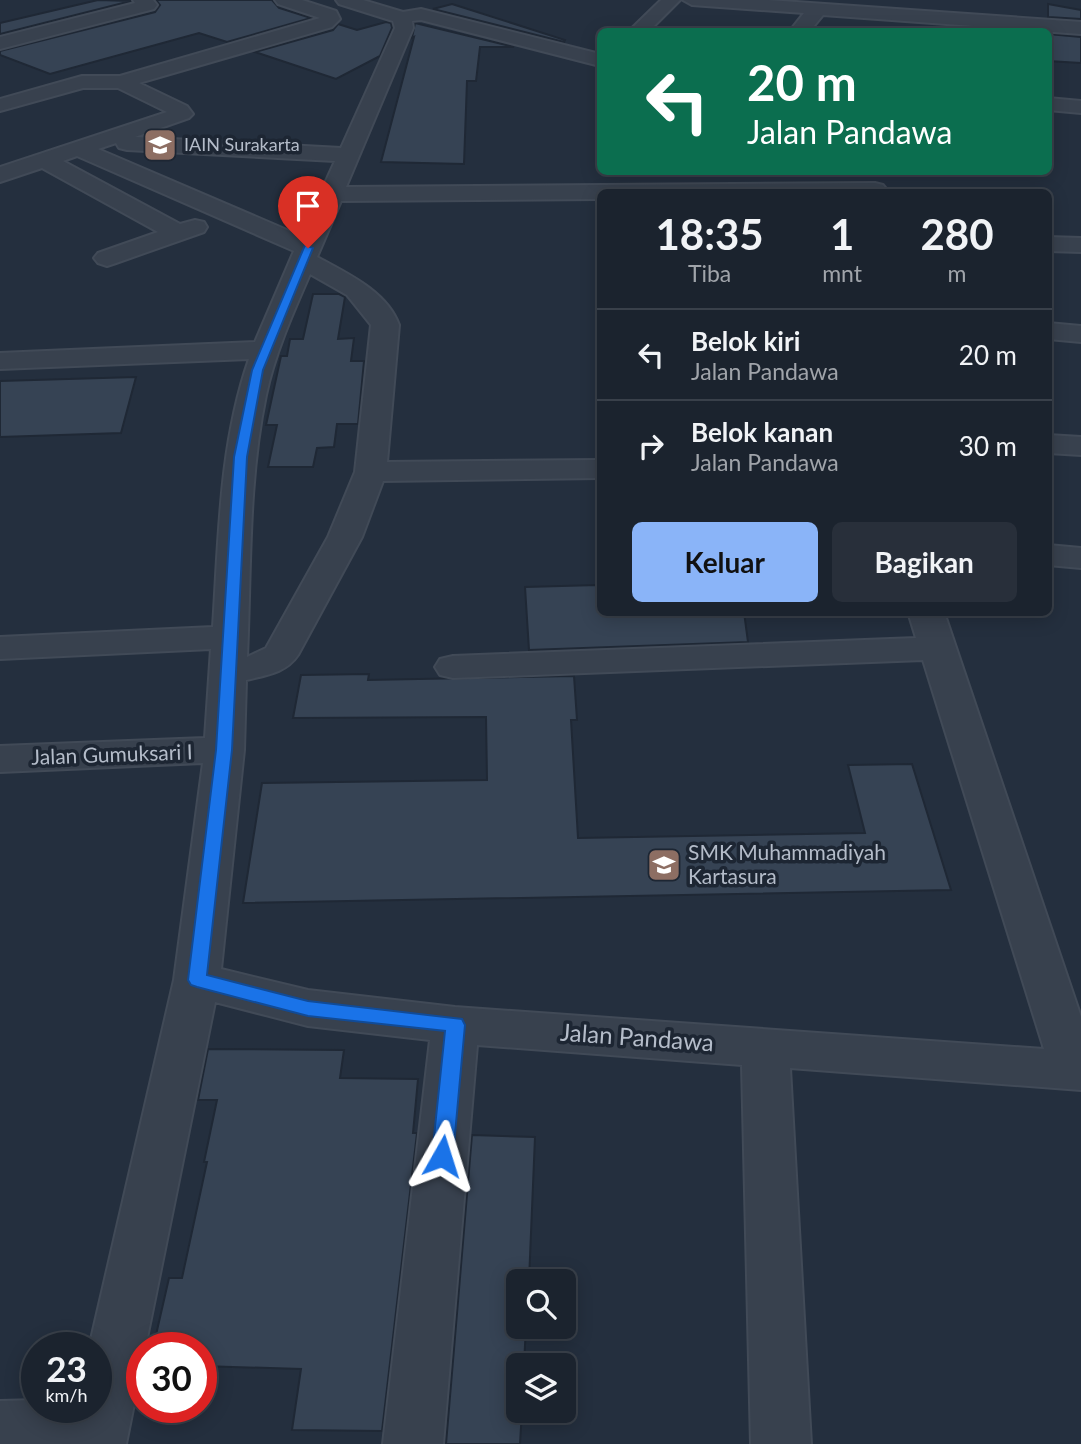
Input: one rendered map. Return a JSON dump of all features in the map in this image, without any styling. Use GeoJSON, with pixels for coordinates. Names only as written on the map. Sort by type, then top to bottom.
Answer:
{"type":"FeatureCollection","features":[{"type":"Feature","properties":{"kind":"street"},"geometry":{"type":"LineString","coordinates":[[0,43],[148,5],[142,0]]}},
{"type":"Feature","properties":{"kind":"street"},"geometry":{"type":"LineString","coordinates":[[0,105],[82,82],[114,81],[326,23],[331,19],[330,15],[284,0]]}},
{"type":"Feature","properties":{"kind":"street"},"geometry":{"type":"LineString","coordinates":[[345,0],[418,11],[597,59]]}},
{"type":"Feature","properties":{"kind":"street"},"geometry":{"type":"LineString","coordinates":[[641,28],[671,0]]}},
{"type":"Feature","properties":{"kind":"street"},"geometry":{"type":"LineString","coordinates":[[692,0],[818,9],[863,6],[961,25],[1081,28]]}},
{"type":"Feature","properties":{"kind":"street"},"geometry":{"type":"LineString","coordinates":[[961,25],[975,0]]}},
{"type":"Feature","properties":{"kind":"street"},"geometry":{"type":"LineString","coordinates":[[801,28],[818,9]]}},
{"type":"Feature","properties":{"kind":"street"},"geometry":{"type":"LineString","coordinates":[[0,1429],[98,1435],[197,980],[224,750],[240,457],[262,360],[404,28],[418,11]]}},
{"type":"Feature","properties":{"kind":"street"},"geometry":{"type":"LineString","coordinates":[[114,81],[123,68],[183,44]]}},
{"type":"Feature","properties":{"kind":"street"},"geometry":{"type":"LineString","coordinates":[[0,175],[81,150],[182,113],[114,81]]}},
{"type":"Feature","properties":{"kind":"street"},"geometry":{"type":"LineString","coordinates":[[1052,104],[1081,107]]}},
{"type":"Feature","properties":{"kind":"street"},"geometry":{"type":"LineString","coordinates":[[107,141],[349,155]]}},
{"type":"Feature","properties":{"kind":"street"},"geometry":{"type":"LineString","coordinates":[[0,648],[231,655],[266,664],[280,655],[345,537],[371,472],[385,325],[378,312],[356,289],[306,254],[230,215],[81,150]]}},
{"type":"Feature","properties":{"kind":"street"},"geometry":{"type":"LineString","coordinates":[[45,161],[179,233]]}},
{"type":"Feature","properties":{"kind":"street"},"geometry":{"type":"LineString","coordinates":[[635,189],[877,185]]}},
{"type":"Feature","properties":{"kind":"street"},"geometry":{"type":"LineString","coordinates":[[332,194],[597,190]]}},
{"type":"Feature","properties":{"kind":"street"},"geometry":{"type":"LineString","coordinates":[[107,258],[230,215]]}},
{"type":"Feature","properties":{"kind":"street"},"geometry":{"type":"LineString","coordinates":[[1052,244],[1081,245]]}},
{"type":"Feature","properties":{"kind":"street"},"geometry":{"type":"LineString","coordinates":[[1052,331],[1081,334]]}},
{"type":"Feature","properties":{"kind":"street"},"geometry":{"type":"LineString","coordinates":[[0,361],[262,360]]}},
{"type":"Feature","properties":{"kind":"street"},"geometry":{"type":"LineString","coordinates":[[135,374],[262,360]]}},
{"type":"Feature","properties":{"kind":"street"},"geometry":{"type":"LineString","coordinates":[[1052,444],[1081,446]]}},
{"type":"Feature","properties":{"kind":"street"},"geometry":{"type":"LineString","coordinates":[[371,472],[597,469]]}},
{"type":"Feature","properties":{"kind":"street"},"geometry":{"type":"LineString","coordinates":[[1052,555],[1081,558]]}},
{"type":"Feature","properties":{"kind":"street"},"geometry":{"type":"LineString","coordinates":[[453,667],[932,630],[1078,1071]]}},
{"type":"Feature","properties":{"kind":"street","name":"Jalan Gumuksari I"},"geometry":{"type":"LineString","coordinates":[[0,759],[224,750]]}},
{"type":"Feature","properties":{"kind":"street","name":"Jalan Pandawa"},"geometry":{"type":"LineString","coordinates":[[197,980],[308,1008],[455,1025],[1078,1071]]}},
{"type":"Feature","properties":{"kind":"street"},"geometry":{"type":"LineString","coordinates":[[413,1444],[455,1025]]}},
{"type":"Feature","properties":{"kind":"street"},"geometry":{"type":"LineString","coordinates":[[765,1047],[781,1444]]}},
{"type":"Feature","properties":{"kind":"building"},"geometry":{"type":"Polygon","coordinates":[[[98,0],[131,1],[0,34],[0,23],[98,0]]]}},
{"type":"Feature","properties":{"kind":"building"},"geometry":{"type":"Polygon","coordinates":[[[156,0],[272,0],[279,8],[311,18],[227,42],[199,33],[50,74],[0,55],[0,51],[155,12],[160,5],[156,0]]]}},
{"type":"Feature","properties":{"kind":"building"},"geometry":{"type":"Polygon","coordinates":[[[452,4],[565,40],[564,42],[433,9],[452,4]]]}},
{"type":"Feature","properties":{"kind":"building"},"geometry":{"type":"Polygon","coordinates":[[[1048,4],[1081,10],[1081,19],[1048,17],[1048,4]]]}},
{"type":"Feature","properties":{"kind":"building"},"geometry":{"type":"Polygon","coordinates":[[[391,23],[392,28],[380,56],[336,79],[255,52],[333,30],[338,24],[357,30],[391,23]]]}},
{"type":"Feature","properties":{"kind":"building"},"geometry":{"type":"Polygon","coordinates":[[[415,23],[514,47],[480,47],[476,81],[467,81],[464,164],[381,162],[414,37],[412,38],[415,23]]]}},
{"type":"Feature","properties":{"kind":"building"},"geometry":{"type":"Polygon","coordinates":[[[1052,34],[1081,37],[1081,63],[1052,61],[1052,34]]]}},
{"type":"Feature","properties":{"kind":"building"},"geometry":{"type":"Polygon","coordinates":[[[313,294],[339,294],[345,297],[338,339],[354,338],[351,361],[364,361],[358,424],[337,424],[334,447],[317,448],[313,467],[268,467],[277,425],[266,425],[281,356],[287,356],[290,339],[303,339],[313,294]]]}},
{"type":"Feature","properties":{"kind":"building"},"geometry":{"type":"Polygon","coordinates":[[[136,377],[121,433],[0,437],[0,381],[136,377]]]}},
{"type":"Feature","properties":{"kind":"building"},"geometry":{"type":"Polygon","coordinates":[[[597,585],[597,616],[745,616],[748,642],[529,650],[525,587],[597,585]]]}},
{"type":"Feature","properties":{"kind":"building"},"geometry":{"type":"Polygon","coordinates":[[[369,674],[368,680],[574,676],[577,720],[571,720],[578,838],[865,833],[848,765],[912,764],[951,890],[243,903],[262,783],[487,780],[486,717],[293,718],[301,675],[369,674]]]}},
{"type":"Feature","properties":{"kind":"building"},"geometry":{"type":"Polygon","coordinates":[[[208,1049],[344,1050],[340,1078],[418,1079],[413,1133],[417,1133],[382,1431],[292,1430],[301,1369],[217,1366],[217,1332],[157,1332],[169,1278],[182,1278],[207,1162],[204,1162],[217,1100],[198,1100],[208,1049]]]}},
{"type":"Feature","properties":{"kind":"building"},"geometry":{"type":"Polygon","coordinates":[[[472,1135],[535,1137],[530,1269],[506,1269],[506,1339],[525,1339],[525,1353],[506,1353],[506,1423],[521,1423],[520,1444],[446,1444],[472,1135]]]}},
{"type":"Feature","properties":{"kind":"place","name":"IAIN Surakarta"},"geometry":{"type":"Point","coordinates":[160,145]}},
{"type":"Feature","properties":{"kind":"place","name":"SMK Muhammadiyah Kartasura"},"geometry":{"type":"Point","coordinates":[664,865]}},
{"type":"Feature","properties":{"kind":"route"},"geometry":{"type":"LineString","coordinates":[[308,248],[257,370],[240,457],[224,750],[197,980],[308,1008],[455,1025],[442,1156]]}}]}
